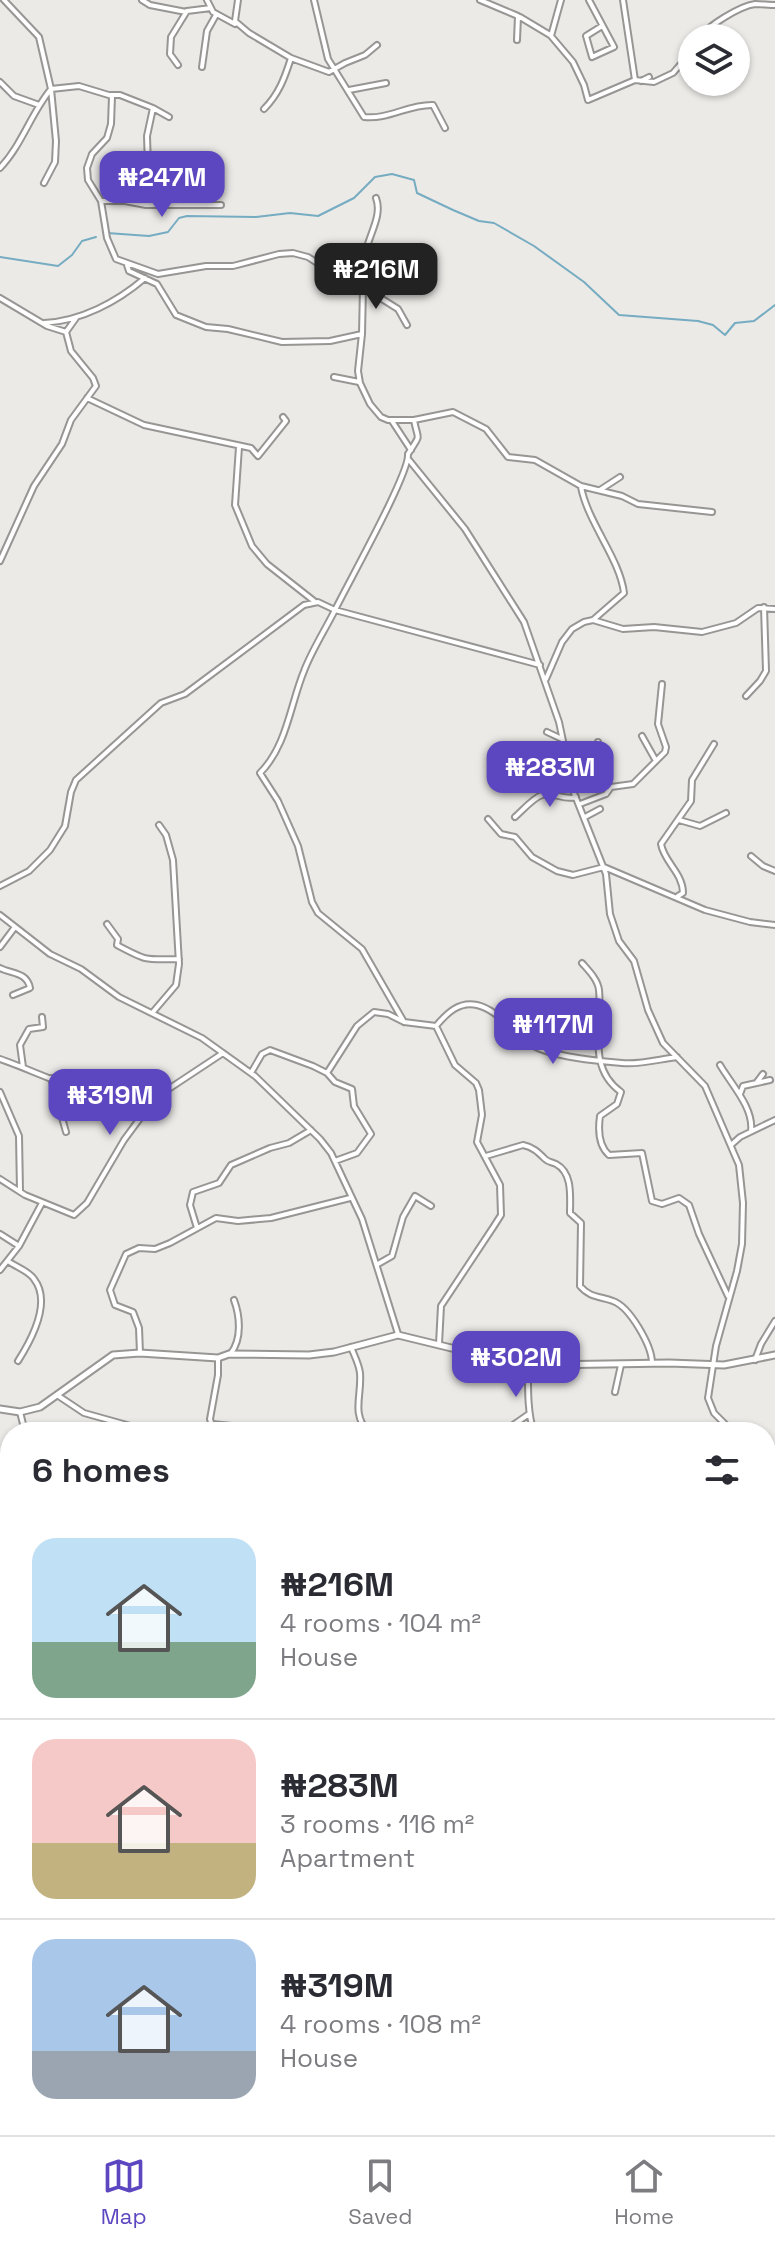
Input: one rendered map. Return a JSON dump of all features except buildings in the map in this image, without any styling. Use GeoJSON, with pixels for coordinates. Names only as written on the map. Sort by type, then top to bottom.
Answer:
{"type":"FeatureCollection","features":[{"type":"Feature","properties":{"kind":"main road"},"geometry":{"type":"LineString","coordinates":[[0,1409],[20,1412],[35,1409],[113,1355],[140,1353],[218,1358],[229,1354],[290,1356],[334,1352],[398,1335],[528,1363],[713,1365],[775,1355]]}},
{"type":"Feature","properties":{"kind":"street"},"geometry":{"type":"LineString","coordinates":[[142,0],[150,5],[186,12]]}},
{"type":"Feature","properties":{"kind":"street"},"geometry":{"type":"LineString","coordinates":[[207,0],[216,15],[236,22],[291,58],[322,71],[336,70],[377,45]]}},
{"type":"Feature","properties":{"kind":"street"},"geometry":{"type":"LineString","coordinates":[[235,24],[238,0]]}},
{"type":"Feature","properties":{"kind":"street"},"geometry":{"type":"LineString","coordinates":[[314,0],[330,65],[364,117],[390,115],[425,104],[433,105],[445,128]]}},
{"type":"Feature","properties":{"kind":"street"},"geometry":{"type":"LineString","coordinates":[[480,0],[518,16],[551,36],[573,62],[588,100],[649,77]]}},
{"type":"Feature","properties":{"kind":"street"},"geometry":{"type":"LineString","coordinates":[[551,36],[561,0]]}},
{"type":"Feature","properties":{"kind":"street"},"geometry":{"type":"LineString","coordinates":[[589,0],[614,47],[592,57],[586,36],[602,26]]}},
{"type":"Feature","properties":{"kind":"street"},"geometry":{"type":"LineString","coordinates":[[623,0],[638,81]]}},
{"type":"Feature","properties":{"kind":"street"},"geometry":{"type":"LineString","coordinates":[[0,11],[5,2],[39,37],[51,89],[56,141],[55,162],[44,183]]}},
{"type":"Feature","properties":{"kind":"street"},"geometry":{"type":"LineString","coordinates":[[713,24],[738,9],[755,4],[775,5]]}},
{"type":"Feature","properties":{"kind":"street"},"geometry":{"type":"LineString","coordinates":[[178,65],[168,46],[171,37],[186,12],[211,8]]}},
{"type":"Feature","properties":{"kind":"street"},"geometry":{"type":"LineString","coordinates":[[202,67],[207,31],[216,15]]}},
{"type":"Feature","properties":{"kind":"street"},"geometry":{"type":"LineString","coordinates":[[517,40],[518,16]]}},
{"type":"Feature","properties":{"kind":"street"},"geometry":{"type":"LineString","coordinates":[[264,109],[274,99],[286,77],[291,58]]}},
{"type":"Feature","properties":{"kind":"street"},"geometry":{"type":"LineString","coordinates":[[638,81],[650,83],[673,73],[678,67]]}},
{"type":"Feature","properties":{"kind":"street"},"geometry":{"type":"LineString","coordinates":[[0,82],[14,96],[39,105]]}},
{"type":"Feature","properties":{"kind":"street"},"geometry":{"type":"LineString","coordinates":[[349,90],[386,83]]}},
{"type":"Feature","properties":{"kind":"street"},"geometry":{"type":"LineString","coordinates":[[0,168],[51,89],[79,86],[120,95],[169,117]]}},
{"type":"Feature","properties":{"kind":"street"},"geometry":{"type":"LineString","coordinates":[[111,95],[111,124],[107,138],[92,154],[87,168],[88,180],[101,201],[107,238],[116,259],[154,273]]}},
{"type":"Feature","properties":{"kind":"street"},"geometry":{"type":"LineString","coordinates":[[148,167],[147,136],[153,108]]}},
{"type":"Feature","properties":{"kind":"street"},"geometry":{"type":"LineString","coordinates":[[376,198],[378,214],[364,255],[366,277],[358,371],[360,382],[378,415],[392,421],[453,412],[486,429],[508,457],[535,460],[581,486],[649,507],[697,508],[712,512]]}},
{"type":"Feature","properties":{"kind":"street"},"geometry":{"type":"LineString","coordinates":[[101,201],[146,205],[221,205]]}},
{"type":"Feature","properties":{"kind":"street"},"geometry":{"type":"LineString","coordinates":[[44,323],[76,318],[126,295],[154,273],[233,266],[279,254],[293,253],[308,257],[331,272],[366,277]]}},
{"type":"Feature","properties":{"kind":"street"},"geometry":{"type":"LineString","coordinates":[[127,265],[129,271],[162,289],[176,315],[206,327],[282,342],[330,341],[362,334]]}},
{"type":"Feature","properties":{"kind":"street"},"geometry":{"type":"LineString","coordinates":[[363,287],[398,309],[407,325]]}},
{"type":"Feature","properties":{"kind":"street"},"geometry":{"type":"LineString","coordinates":[[0,298],[66,332]]}},
{"type":"Feature","properties":{"kind":"street"},"geometry":{"type":"LineString","coordinates":[[66,332],[76,318]]}},
{"type":"Feature","properties":{"kind":"street"},"geometry":{"type":"LineString","coordinates":[[0,561],[34,486],[62,444],[71,420],[96,386],[71,351],[66,332]]}},
{"type":"Feature","properties":{"kind":"street"},"geometry":{"type":"LineString","coordinates":[[334,377],[360,382]]}},
{"type":"Feature","properties":{"kind":"street"},"geometry":{"type":"LineString","coordinates":[[87,398],[144,425],[251,448],[258,456],[286,421],[283,417]]}},
{"type":"Feature","properties":{"kind":"street"},"geometry":{"type":"LineString","coordinates":[[404,1022],[362,949],[318,913],[312,902],[298,846],[278,801],[260,773],[276,752],[304,669],[419,437],[413,420]]}},
{"type":"Feature","properties":{"kind":"street"},"geometry":{"type":"LineString","coordinates":[[392,421],[411,450]]}},
{"type":"Feature","properties":{"kind":"street"},"geometry":{"type":"LineString","coordinates":[[239,447],[235,505],[252,546],[267,564],[314,602],[540,665]]}},
{"type":"Feature","properties":{"kind":"street"},"geometry":{"type":"LineString","coordinates":[[409,460],[465,529],[524,622],[545,681],[576,797],[604,867],[613,928],[638,970],[648,1010],[663,1043],[705,1086],[739,1165],[743,1186],[743,1221],[737,1271],[713,1365],[708,1398],[725,1422]]}},
{"type":"Feature","properties":{"kind":"street"},"geometry":{"type":"LineString","coordinates":[[600,490],[620,477]]}},
{"type":"Feature","properties":{"kind":"street"},"geometry":{"type":"LineString","coordinates":[[581,486],[584,502],[620,577],[624,593],[593,620]]}},
{"type":"Feature","properties":{"kind":"street"},"geometry":{"type":"LineString","coordinates":[[0,886],[29,871],[50,850],[66,824],[76,780],[92,764],[161,703],[185,694],[300,608],[314,602]]}},
{"type":"Feature","properties":{"kind":"street"},"geometry":{"type":"LineString","coordinates":[[545,681],[562,642],[579,624],[593,620],[623,629],[654,627],[702,632],[736,623],[754,610],[764,607],[775,609]]}},
{"type":"Feature","properties":{"kind":"street"},"geometry":{"type":"LineString","coordinates":[[746,696],[766,671],[764,607]]}},
{"type":"Feature","properties":{"kind":"street"},"geometry":{"type":"LineString","coordinates":[[580,804],[611,787],[633,784],[666,749],[658,724],[662,684]]}},
{"type":"Feature","properties":{"kind":"street"},"geometry":{"type":"LineString","coordinates":[[547,732],[562,739]]}},
{"type":"Feature","properties":{"kind":"street"},"geometry":{"type":"LineString","coordinates":[[642,736],[656,761]]}},
{"type":"Feature","properties":{"kind":"street"},"geometry":{"type":"LineString","coordinates":[[598,742],[608,791],[613,798]]}},
{"type":"Feature","properties":{"kind":"street"},"geometry":{"type":"LineString","coordinates":[[676,897],[683,893],[683,885],[663,853],[661,844],[691,801],[692,780],[714,744]]}},
{"type":"Feature","properties":{"kind":"street"},"geometry":{"type":"LineString","coordinates":[[515,817],[541,795],[567,800],[576,797]]}},
{"type":"Feature","properties":{"kind":"street"},"geometry":{"type":"LineString","coordinates":[[585,817],[600,809]]}},
{"type":"Feature","properties":{"kind":"street"},"geometry":{"type":"LineString","coordinates":[[679,820],[700,826],[726,813]]}},
{"type":"Feature","properties":{"kind":"street"},"geometry":{"type":"LineString","coordinates":[[488,819],[501,834],[515,837],[532,857],[557,871],[573,875],[604,867],[713,913],[775,925]]}},
{"type":"Feature","properties":{"kind":"street"},"geometry":{"type":"LineString","coordinates":[[153,1012],[176,985],[179,959],[173,860],[166,835],[159,825]]}},
{"type":"Feature","properties":{"kind":"street"},"geometry":{"type":"LineString","coordinates":[[751,856],[775,871]]}},
{"type":"Feature","properties":{"kind":"street"},"geometry":{"type":"LineString","coordinates":[[0,915],[50,954],[81,969],[119,997],[202,1038],[251,1073],[311,1130],[327,1147],[362,1219],[398,1335]]}},
{"type":"Feature","properties":{"kind":"street"},"geometry":{"type":"LineString","coordinates":[[107,924],[118,939],[117,945],[137,957],[145,960],[179,959]]}},
{"type":"Feature","properties":{"kind":"street"},"geometry":{"type":"LineString","coordinates":[[0,947],[15,927]]}},
{"type":"Feature","properties":{"kind":"street"},"geometry":{"type":"LineString","coordinates":[[582,963],[600,989],[598,1059],[603,1073],[621,1092],[617,1104],[600,1116],[603,1149],[609,1155],[642,1153],[652,1201],[662,1204],[679,1198],[689,1205],[729,1298]]}},
{"type":"Feature","properties":{"kind":"street"},"geometry":{"type":"LineString","coordinates":[[0,968],[21,974],[29,983],[30,988],[13,995]]}},
{"type":"Feature","properties":{"kind":"street"},"geometry":{"type":"LineString","coordinates":[[436,1026],[457,1007],[477,1005],[500,1018],[537,1047],[624,1063],[677,1057]]}},
{"type":"Feature","properties":{"kind":"street"},"geometry":{"type":"LineString","coordinates":[[327,1073],[357,1026],[374,1012],[388,1014],[404,1022],[436,1026]]}},
{"type":"Feature","properties":{"kind":"street"},"geometry":{"type":"LineString","coordinates":[[23,1067],[20,1045],[29,1029],[43,1027],[42,1017]]}},
{"type":"Feature","properties":{"kind":"street"},"geometry":{"type":"LineString","coordinates":[[436,1026],[455,1065],[476,1083],[482,1115],[477,1142],[500,1185],[501,1215],[441,1306],[439,1344]]}},
{"type":"Feature","properties":{"kind":"street"},"geometry":{"type":"LineString","coordinates":[[251,1073],[262,1054],[270,1050],[327,1073],[335,1082],[352,1089],[354,1106],[371,1134],[357,1153],[334,1161]]}},
{"type":"Feature","properties":{"kind":"street"},"geometry":{"type":"LineString","coordinates":[[0,1059],[125,1101],[143,1102],[155,1098],[223,1053]]}},
{"type":"Feature","properties":{"kind":"street"},"geometry":{"type":"LineString","coordinates":[[720,1065],[740,1096],[752,1123],[751,1131]]}},
{"type":"Feature","properties":{"kind":"street"},"geometry":{"type":"LineString","coordinates":[[757,1082],[763,1074]]}},
{"type":"Feature","properties":{"kind":"street"},"geometry":{"type":"LineString","coordinates":[[51,1078],[66,1132]]}},
{"type":"Feature","properties":{"kind":"street"},"geometry":{"type":"LineString","coordinates":[[740,1096],[743,1086],[770,1080]]}},
{"type":"Feature","properties":{"kind":"street"},"geometry":{"type":"LineString","coordinates":[[0,1092],[19,1136],[20,1191]]}},
{"type":"Feature","properties":{"kind":"street"},"geometry":{"type":"LineString","coordinates":[[0,1179],[42,1203],[74,1215],[87,1203],[124,1140],[155,1098]]}},
{"type":"Feature","properties":{"kind":"street"},"geometry":{"type":"LineString","coordinates":[[731,1145],[775,1120]]}},
{"type":"Feature","properties":{"kind":"street"},"geometry":{"type":"LineString","coordinates":[[197,1228],[190,1205],[193,1192],[219,1183],[231,1165],[289,1143],[311,1130]]}},
{"type":"Feature","properties":{"kind":"street"},"geometry":{"type":"LineString","coordinates":[[486,1156],[529,1146],[562,1170],[571,1189],[570,1213],[581,1223],[580,1286],[596,1298],[616,1302],[624,1308],[641,1331],[652,1363]]}},
{"type":"Feature","properties":{"kind":"street"},"geometry":{"type":"LineString","coordinates":[[378,1264],[392,1256],[403,1217],[415,1196],[431,1206]]}},
{"type":"Feature","properties":{"kind":"street"},"geometry":{"type":"LineString","coordinates":[[140,1353],[139,1328],[133,1312],[115,1305],[111,1298],[110,1290],[126,1254],[139,1248],[155,1249],[216,1218],[238,1221],[271,1218],[350,1197]]}},
{"type":"Feature","properties":{"kind":"street"},"geometry":{"type":"LineString","coordinates":[[0,1270],[19,1246],[42,1203]]}},
{"type":"Feature","properties":{"kind":"street"},"geometry":{"type":"LineString","coordinates":[[0,1234],[19,1246]]}},
{"type":"Feature","properties":{"kind":"street"},"geometry":{"type":"LineString","coordinates":[[8,1261],[34,1278],[42,1295],[38,1316],[18,1361]]}},
{"type":"Feature","properties":{"kind":"street"},"geometry":{"type":"LineString","coordinates":[[229,1354],[234,1350],[238,1333],[238,1311],[234,1300]]}},
{"type":"Feature","properties":{"kind":"street"},"geometry":{"type":"LineString","coordinates":[[755,1360],[775,1321]]}},
{"type":"Feature","properties":{"kind":"street"},"geometry":{"type":"LineString","coordinates":[[351,1347],[360,1370],[357,1413],[360,1422]]}},
{"type":"Feature","properties":{"kind":"street"},"geometry":{"type":"LineString","coordinates":[[211,1422],[218,1358]]}},
{"type":"Feature","properties":{"kind":"street"},"geometry":{"type":"LineString","coordinates":[[528,1363],[531,1422]]}},
{"type":"Feature","properties":{"kind":"street"},"geometry":{"type":"LineString","coordinates":[[615,1392],[621,1365]]}},
{"type":"Feature","properties":{"kind":"street"},"geometry":{"type":"LineString","coordinates":[[57,1395],[84,1413],[116,1422]]}},
{"type":"Feature","properties":{"kind":"street"},"geometry":{"type":"LineString","coordinates":[[20,1412],[22,1422]]}},
{"type":"Feature","properties":{"kind":"street"},"geometry":{"type":"LineString","coordinates":[[517,1422],[529,1414]]}},
{"type":"Feature","properties":{"kind":"waterway"},"geometry":{"type":"LineString","coordinates":[[107,233],[149,236],[168,232],[179,218],[187,216],[256,217],[290,213],[318,216],[354,198],[375,177],[392,174],[414,180],[417,193],[479,221],[494,223],[534,246],[584,282],[619,315],[698,321],[713,325],[725,335],[735,323],[754,321],[775,305]]}},
{"type":"Feature","properties":{"kind":"waterway"},"geometry":{"type":"LineString","coordinates":[[0,257],[58,266],[72,255],[82,241],[96,237]]}}]}
